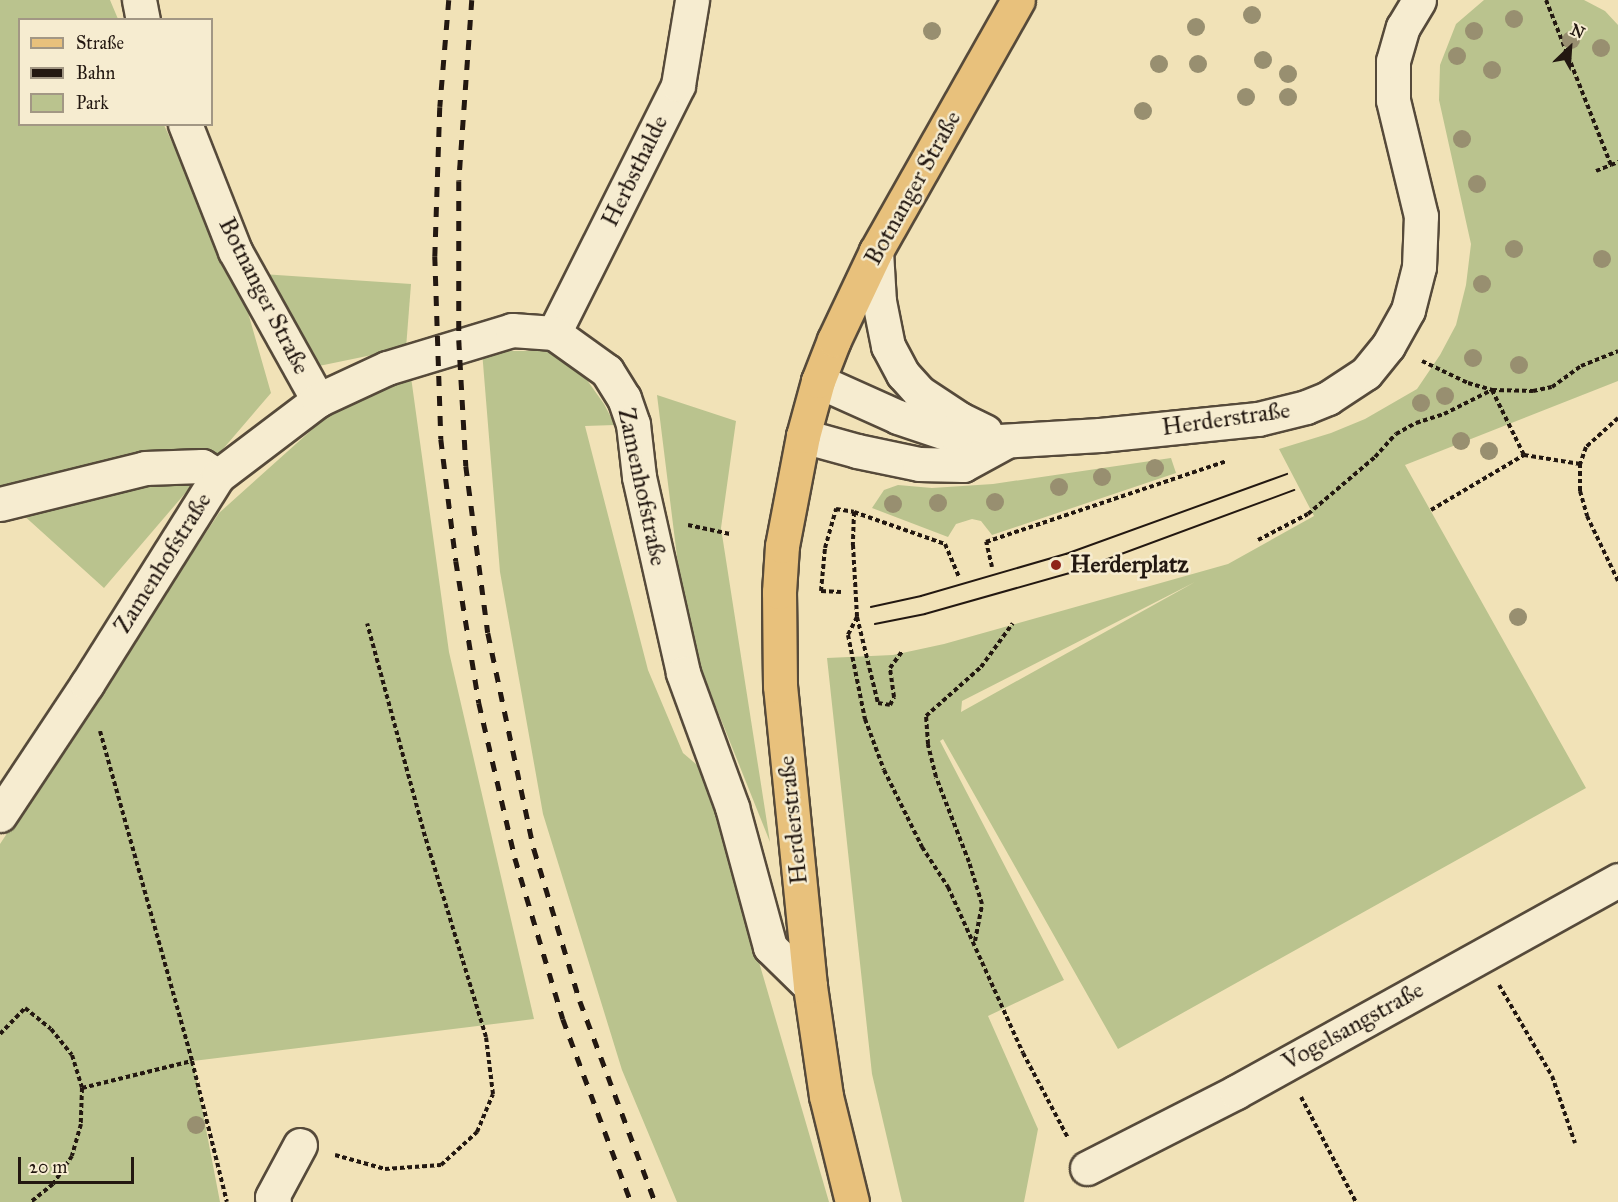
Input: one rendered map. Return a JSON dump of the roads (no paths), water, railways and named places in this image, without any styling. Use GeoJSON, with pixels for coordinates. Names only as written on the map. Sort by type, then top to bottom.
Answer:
{"type":"FeatureCollection","features":[{"type":"Feature","properties":{"kind":"main road","name":"Botnanger Straße"},"geometry":{"type":"LineString","coordinates":[[818,381],[876,251],[1018,0]]}},
{"type":"Feature","properties":{"kind":"main road","name":"Herderstraße"},"geometry":{"type":"LineString","coordinates":[[818,381],[803,436],[782,546],[779,592],[780,686],[810,986],[826,1096],[852,1202]]}},
{"type":"Feature","properties":{"kind":"street"},"geometry":{"type":"LineString","coordinates":[[139,0],[143,18]]}},
{"type":"Feature","properties":{"kind":"street","name":"Herbsthalde"},"geometry":{"type":"LineString","coordinates":[[554,333],[678,85],[692,0]]}},
{"type":"Feature","properties":{"kind":"street","name":"Herderstraße"},"geometry":{"type":"LineString","coordinates":[[818,381],[898,417],[957,437],[1005,442],[1170,428],[1278,415],[1328,398],[1366,373],[1388,346],[1408,310],[1419,267],[1421,216],[1393,100],[1393,61],[1403,27],[1419,0]]}},
{"type":"Feature","properties":{"kind":"street","name":"Botnanger Straße"},"geometry":{"type":"LineString","coordinates":[[186,126],[235,251],[318,400]]}},
{"type":"Feature","properties":{"kind":"street"},"geometry":{"type":"LineString","coordinates":[[876,251],[881,312],[888,346],[903,374],[919,392],[960,419],[1005,442]]}},
{"type":"Feature","properties":{"kind":"street","name":"Zamenhofstraße"},"geometry":{"type":"LineString","coordinates":[[0,815],[87,684],[218,476],[318,400],[387,368],[512,330],[554,333],[607,370],[624,399],[633,424],[639,477],[683,673],[732,807],[770,947],[810,986]]}},
{"type":"Feature","properties":{"kind":"street","name":"Herderstraße"},"geometry":{"type":"LineString","coordinates":[[803,436],[857,452],[919,464],[963,465],[1005,442]]}},
{"type":"Feature","properties":{"kind":"street"},"geometry":{"type":"LineString","coordinates":[[0,504],[145,468],[202,466],[218,476]]}},
{"type":"Feature","properties":{"kind":"street","name":"Vogelsangstraße"},"geometry":{"type":"LineString","coordinates":[[1087,1168],[1236,1092],[1618,880]]}},
{"type":"Feature","properties":{"kind":"street"},"geometry":{"type":"LineString","coordinates":[[274,1202],[272,1197],[300,1145]]}},
{"type":"Feature","properties":{"kind":"tram line"},"geometry":{"type":"LineString","coordinates":[[871,607],[921,596],[1066,554],[1287,474]]}},
{"type":"Feature","properties":{"kind":"tram line"},"geometry":{"type":"LineString","coordinates":[[875,624],[925,614],[1070,573],[1294,490]]}},
{"type":"Feature","properties":{"kind":"railway"},"geometry":{"type":"LineString","coordinates":[[449,0],[440,107],[435,256],[441,439],[456,561],[479,703],[515,858],[563,1019],[631,1202]]}},
{"type":"Feature","properties":{"kind":"railway"},"geometry":{"type":"LineString","coordinates":[[472,0],[459,181],[459,340],[466,466],[488,633],[534,849],[580,1001],[655,1202]]}},
{"type":"Feature","properties":{"kind":"place","name":"Herderplatz"},"geometry":{"type":"Point","coordinates":[1056,565]}}]}
